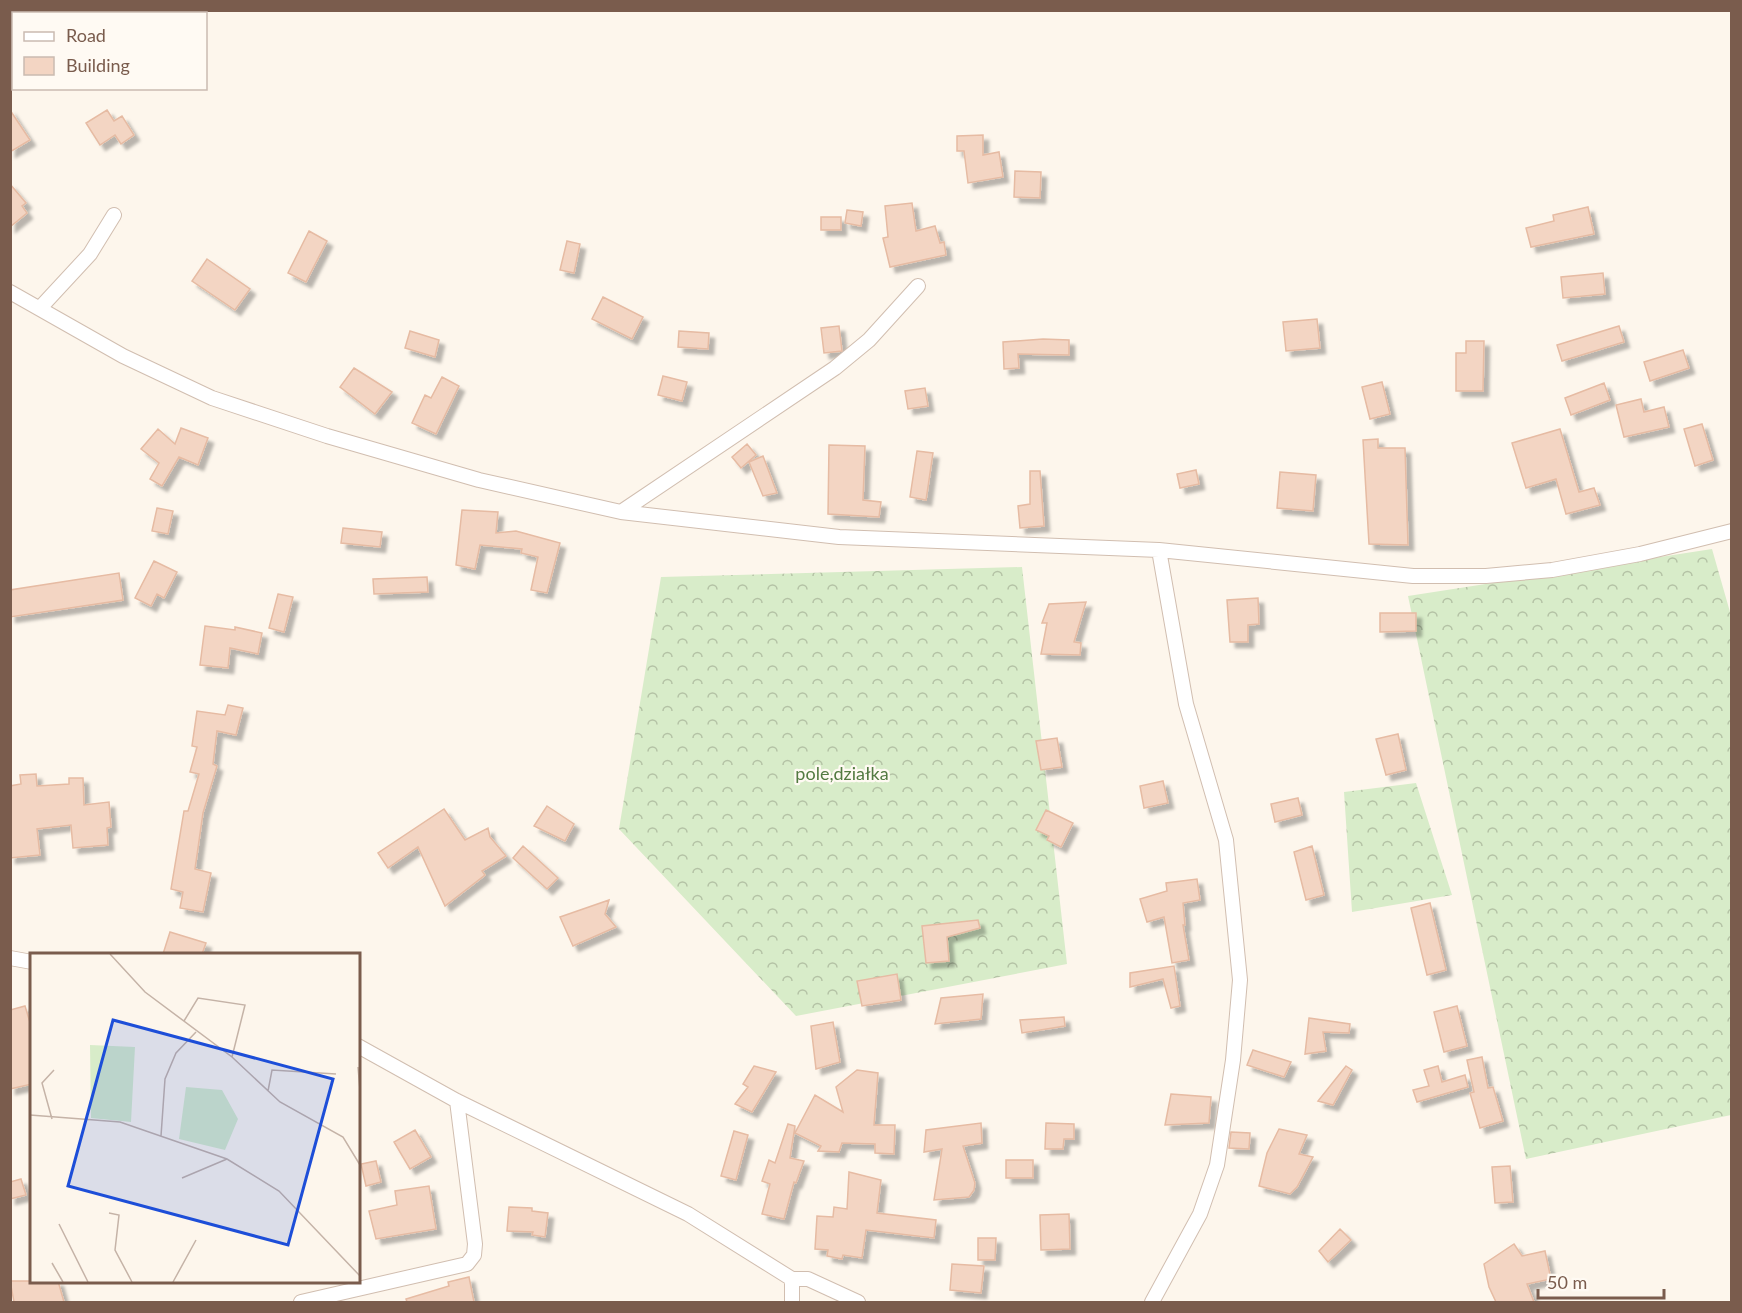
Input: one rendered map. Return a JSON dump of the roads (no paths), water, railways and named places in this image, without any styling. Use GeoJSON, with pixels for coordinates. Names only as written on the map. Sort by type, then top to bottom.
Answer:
{"type":"FeatureCollection","features":[{"type":"Feature","properties":{"kind":"street"},"geometry":{"type":"LineString","coordinates":[[40,308],[90,254],[114,215]]}},
{"type":"Feature","properties":{"kind":"street"},"geometry":{"type":"LineString","coordinates":[[621,512],[836,368],[869,340],[918,286]]}},
{"type":"Feature","properties":{"kind":"street"},"geometry":{"type":"LineString","coordinates":[[10,292],[123,356],[212,398],[327,436],[479,480],[621,512],[839,537],[1159,550],[1413,576],[1486,576],[1552,570],[1640,554],[1731,531]]}},
{"type":"Feature","properties":{"kind":"street"},"geometry":{"type":"LineString","coordinates":[[1152,1302],[1200,1214],[1217,1166],[1233,1060],[1240,980],[1229,857],[1222,821],[1186,704],[1159,550]]}},
{"type":"Feature","properties":{"kind":"street"},"geometry":{"type":"LineString","coordinates":[[10,958],[30,962]]}},
{"type":"Feature","properties":{"kind":"street"},"geometry":{"type":"LineString","coordinates":[[360,1047],[457,1101],[688,1214],[792,1280],[808,1280],[858,1302]]}},
{"type":"Feature","properties":{"kind":"street"},"geometry":{"type":"LineString","coordinates":[[301,1302],[467,1264],[472,1259],[475,1250],[471,1198],[457,1101]]}},
{"type":"Feature","properties":{"kind":"street"},"geometry":{"type":"LineString","coordinates":[[792,1280],[792,1302]]}},
{"type":"Feature","properties":{"kind":"park label","name":"pole,działka"},"geometry":{"type":"Point","coordinates":[842,773]}}]}
